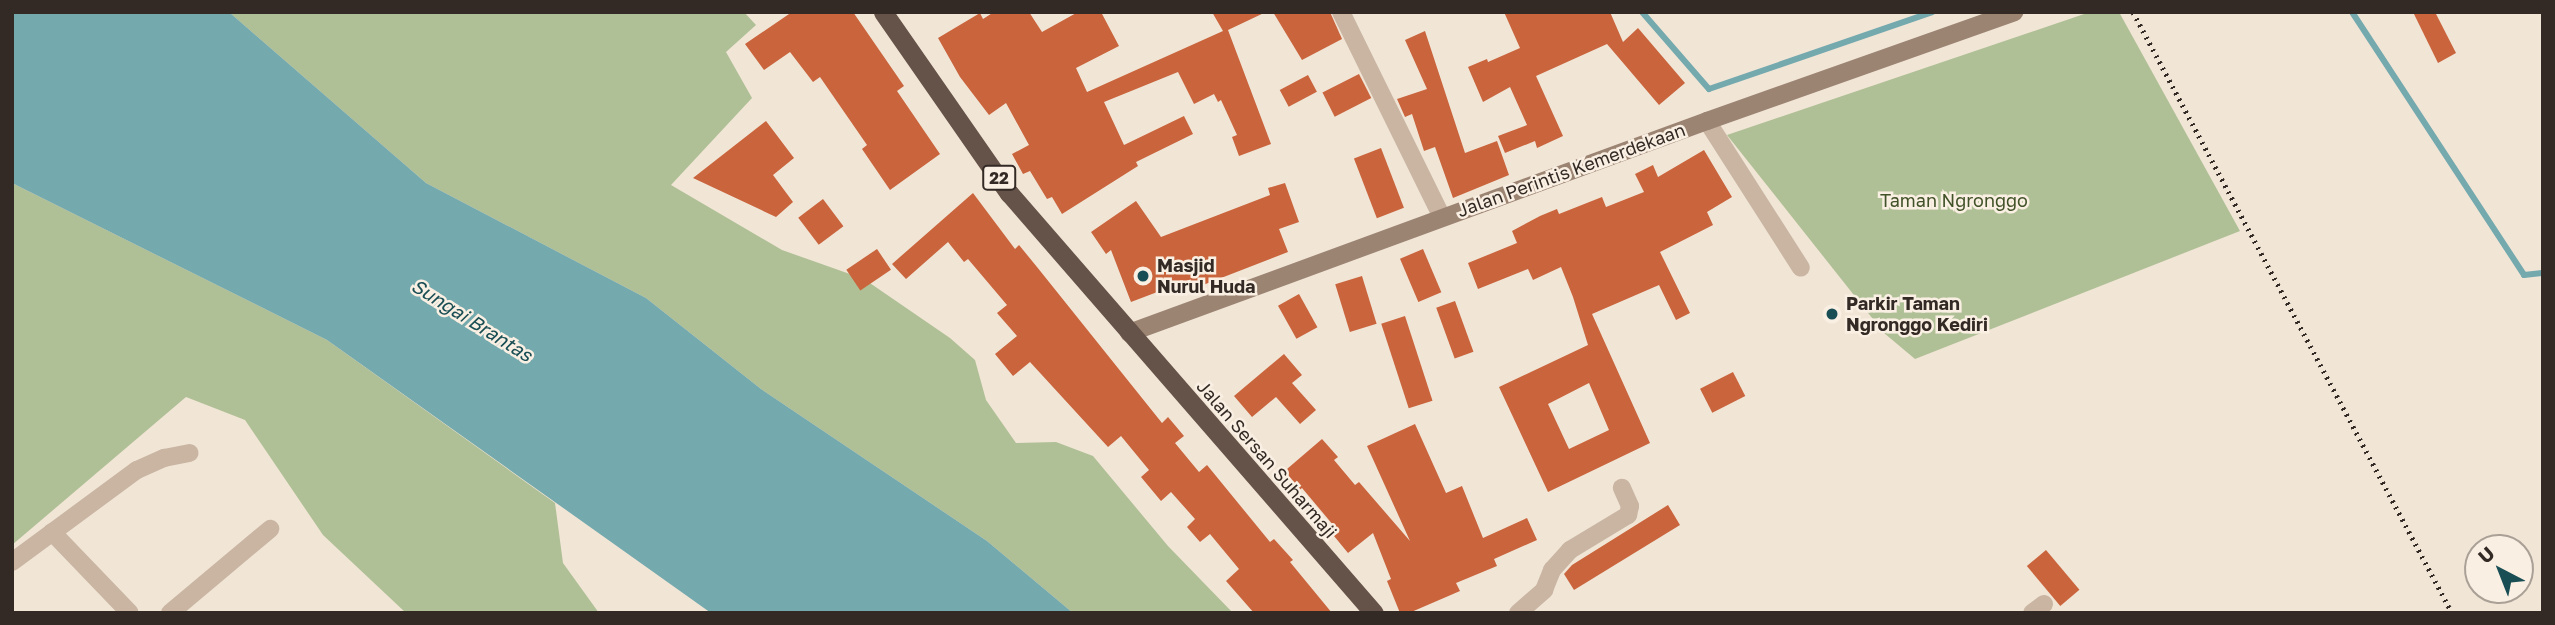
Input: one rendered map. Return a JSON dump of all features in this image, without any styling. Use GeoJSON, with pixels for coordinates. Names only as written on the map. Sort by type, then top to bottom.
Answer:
{"type":"FeatureCollection","features":[{"type":"Feature","properties":{"kind":"highway","name":"22"},"geometry":{"type":"LineString","coordinates":[[883,12],[1009,193],[1129,333]]}},
{"type":"Feature","properties":{"kind":"highway","name":"Jalan Sersan Suharmaji"},"geometry":{"type":"LineString","coordinates":[[1129,333],[1374,613]]}},
{"type":"Feature","properties":{"kind":"main road","name":"Jalan Perintis Kemerdekaan"},"geometry":{"type":"LineString","coordinates":[[1129,333],[1442,217],[2014,12]]}},
{"type":"Feature","properties":{"kind":"street"},"geometry":{"type":"LineString","coordinates":[[1341,12],[1442,217]]}},
{"type":"Feature","properties":{"kind":"street"},"geometry":{"type":"LineString","coordinates":[[1707,121],[1801,268]]}},
{"type":"Feature","properties":{"kind":"street"},"geometry":{"type":"LineString","coordinates":[[12,562],[137,470],[164,458],[190,453]]}},
{"type":"Feature","properties":{"kind":"street"},"geometry":{"type":"LineString","coordinates":[[1518,613],[1544,590],[1552,570],[1570,550],[1628,515],[1630,506],[1622,488]]}},
{"type":"Feature","properties":{"kind":"street"},"geometry":{"type":"LineString","coordinates":[[170,613],[270,529]]}},
{"type":"Feature","properties":{"kind":"street"},"geometry":{"type":"LineString","coordinates":[[52,532],[130,613]]}},
{"type":"Feature","properties":{"kind":"green space"},"geometry":{"type":"Polygon","coordinates":[[[229,12],[744,12],[756,25],[726,52],[752,98],[671,185],[782,250],[864,279],[950,338],[975,360],[986,400],[1016,443],[1056,442],[1093,456],[1168,546],[1233,613],[1073,613],[987,541],[761,389],[646,298],[426,183],[229,12]]]}},
{"type":"Feature","properties":{"kind":"green space","name":"Taman Ngronggo"},"geometry":{"type":"Polygon","coordinates":[[[2090,12],[2119,12],[2240,231],[1915,359],[1884,333],[1727,135],[2090,12]]]}},
{"type":"Feature","properties":{"kind":"green space"},"geometry":{"type":"Polygon","coordinates":[[[12,183],[327,340],[555,503],[563,563],[599,613],[406,613],[323,535],[245,420],[186,397],[12,545],[12,183]]]}},
{"type":"Feature","properties":{"kind":"water","name":"Sungai Brantas"},"geometry":{"type":"Polygon","coordinates":[[[12,12],[229,12],[426,183],[646,298],[761,389],[987,541],[1073,613],[711,613],[327,340],[12,183],[12,12]]]}},
{"type":"Feature","properties":{"kind":"building"},"geometry":{"type":"Polygon","coordinates":[[[792,12],[853,12],[904,86],[897,91],[940,154],[890,190],[862,149],[867,145],[820,77],[813,82],[790,52],[764,70],[745,44],[792,12]]]}},
{"type":"Feature","properties":{"kind":"building"},"geometry":{"type":"Polygon","coordinates":[[[994,12],[1029,12],[1042,32],[1078,12],[1101,12],[1119,46],[1076,68],[1087,92],[1223,31],[1212,12],[1266,12],[1228,30],[1271,144],[1239,156],[1232,137],[1237,135],[1221,100],[1218,102],[1214,94],[1194,104],[1178,72],[1104,102],[1124,145],[1184,116],[1193,134],[1136,162],[1138,166],[1062,214],[1052,197],[1047,199],[1030,171],[1023,174],[1012,154],[1029,145],[1006,103],[989,115],[960,77],[938,38],[980,13],[983,19],[994,12]]]}},
{"type":"Feature","properties":{"kind":"building"},"geometry":{"type":"Polygon","coordinates":[[[1273,12],[1330,12],[1342,39],[1302,60],[1273,12]]]}},
{"type":"Feature","properties":{"kind":"building"},"geometry":{"type":"Polygon","coordinates":[[[1504,12],[1610,12],[1623,42],[1638,28],[1685,83],[1659,105],[1607,44],[1536,76],[1563,136],[1537,148],[1535,141],[1505,153],[1498,136],[1527,125],[1510,87],[1483,102],[1468,67],[1487,59],[1488,62],[1520,48],[1504,12]]]}},
{"type":"Feature","properties":{"kind":"building"},"geometry":{"type":"Polygon","coordinates":[[[2413,12],[2435,12],[2456,53],[2438,63],[2413,12]]]}},
{"type":"Feature","properties":{"kind":"building"},"geometry":{"type":"Polygon","coordinates":[[[1425,31],[1465,153],[1497,141],[1509,175],[1453,198],[1435,147],[1424,151],[1412,114],[1405,117],[1397,99],[1427,89],[1405,40],[1425,31]]]}},
{"type":"Feature","properties":{"kind":"building"},"geometry":{"type":"Polygon","coordinates":[[[1359,74],[1371,98],[1335,117],[1322,93],[1359,74]]]}},
{"type":"Feature","properties":{"kind":"building"},"geometry":{"type":"Polygon","coordinates":[[[1308,75],[1317,92],[1289,107],[1280,90],[1308,75]]]}},
{"type":"Feature","properties":{"kind":"building"},"geometry":{"type":"Polygon","coordinates":[[[766,121],[794,158],[773,175],[793,202],[776,217],[693,178],[766,121]]]}},
{"type":"Feature","properties":{"kind":"building"},"geometry":{"type":"Polygon","coordinates":[[[1381,148],[1404,208],[1377,218],[1354,158],[1381,148]]]}},
{"type":"Feature","properties":{"kind":"building"},"geometry":{"type":"Polygon","coordinates":[[[1704,150],[1732,197],[1707,212],[1713,225],[1660,252],[1690,313],[1676,320],[1659,285],[1592,314],[1650,443],[1548,492],[1499,387],[1588,345],[1573,297],[1561,267],[1533,280],[1528,269],[1478,289],[1468,263],[1517,243],[1512,231],[1540,216],[1557,209],[1559,214],[1602,197],[1606,207],[1644,192],[1635,174],[1653,165],[1658,177],[1704,150]],[[1589,383],[1548,404],[1569,449],[1609,430],[1589,383]]]}},
{"type":"Feature","properties":{"kind":"building"},"geometry":{"type":"Polygon","coordinates":[[[1285,183],[1299,222],[1279,229],[1288,252],[1185,292],[1181,283],[1131,302],[1111,250],[1106,254],[1091,232],[1136,201],[1161,237],[1270,195],[1268,188],[1285,183]]]}},
{"type":"Feature","properties":{"kind":"building"},"geometry":{"type":"Polygon","coordinates":[[[973,193],[1015,249],[1019,245],[1162,423],[1168,417],[1184,436],[1175,443],[1199,472],[1207,465],[1270,542],[1274,539],[1293,560],[1290,562],[1332,613],[1254,613],[1226,581],[1239,569],[1210,534],[1200,542],[1187,527],[1195,519],[1171,492],[1161,501],[1141,477],[1149,470],[1121,436],[1108,447],[1030,362],[1013,376],[995,354],[1017,336],[997,313],[1007,305],[968,259],[964,262],[948,242],[906,279],[892,264],[973,193]]]}},
{"type":"Feature","properties":{"kind":"building"},"geometry":{"type":"Polygon","coordinates":[[[823,199],[843,226],[819,245],[798,218],[823,199]]]}},
{"type":"Feature","properties":{"kind":"building"},"geometry":{"type":"Polygon","coordinates":[[[877,249],[891,270],[860,290],[846,270],[877,249]]]}},
{"type":"Feature","properties":{"kind":"building"},"geometry":{"type":"Polygon","coordinates":[[[1423,249],[1441,292],[1418,302],[1400,259],[1423,249]]]}},
{"type":"Feature","properties":{"kind":"building"},"geometry":{"type":"Polygon","coordinates":[[[1362,276],[1377,324],[1350,332],[1335,284],[1362,276]]]}},
{"type":"Feature","properties":{"kind":"building"},"geometry":{"type":"Polygon","coordinates":[[[1299,294],[1317,327],[1296,339],[1278,306],[1299,294]]]}},
{"type":"Feature","properties":{"kind":"building"},"geometry":{"type":"Polygon","coordinates":[[[1455,301],[1473,352],[1455,359],[1436,308],[1455,301]]]}},
{"type":"Feature","properties":{"kind":"building"},"geometry":{"type":"Polygon","coordinates":[[[1405,316],[1433,401],[1409,408],[1381,324],[1405,316]]]}},
{"type":"Feature","properties":{"kind":"building"},"geometry":{"type":"Polygon","coordinates":[[[1284,354],[1302,375],[1292,383],[1316,410],[1300,424],[1276,397],[1252,417],[1234,396],[1284,354]]]}},
{"type":"Feature","properties":{"kind":"building"},"geometry":{"type":"Polygon","coordinates":[[[1733,372],[1745,396],[1712,413],[1700,389],[1733,372]]]}},
{"type":"Feature","properties":{"kind":"building"},"geometry":{"type":"Polygon","coordinates":[[[1415,424],[1446,493],[1462,486],[1483,538],[1527,518],[1537,540],[1494,559],[1497,566],[1456,583],[1460,591],[1409,613],[1400,613],[1387,581],[1391,579],[1373,533],[1348,553],[1334,536],[1339,532],[1302,488],[1296,493],[1280,475],[1322,439],[1338,457],[1334,460],[1355,485],[1359,482],[1410,541],[1367,446],[1415,424]]]}},
{"type":"Feature","properties":{"kind":"building"},"geometry":{"type":"Polygon","coordinates":[[[1668,505],[1680,525],[1574,590],[1564,574],[1572,565],[1668,505]]]}},
{"type":"Feature","properties":{"kind":"building"},"geometry":{"type":"Polygon","coordinates":[[[2046,550],[2079,590],[2060,606],[2027,566],[2046,550]]]}},
{"type":"Feature","properties":{"kind":"waterway"},"geometry":{"type":"LineString","coordinates":[[1642,12],[1709,89],[1932,12]]}},
{"type":"Feature","properties":{"kind":"waterway"},"geometry":{"type":"LineString","coordinates":[[2352,12],[2524,275],[2543,273]]}},
{"type":"Feature","properties":{"kind":"railway"},"geometry":{"type":"LineString","coordinates":[[2133,12],[2452,613]]}},
{"type":"Feature","properties":{"kind":"place","name":"Masjid Nurul Huda"},"geometry":{"type":"Point","coordinates":[1143,276]}},
{"type":"Feature","properties":{"kind":"place","name":"Parkir Taman Ngronggo Kediri"},"geometry":{"type":"Point","coordinates":[1832,314]}}]}
